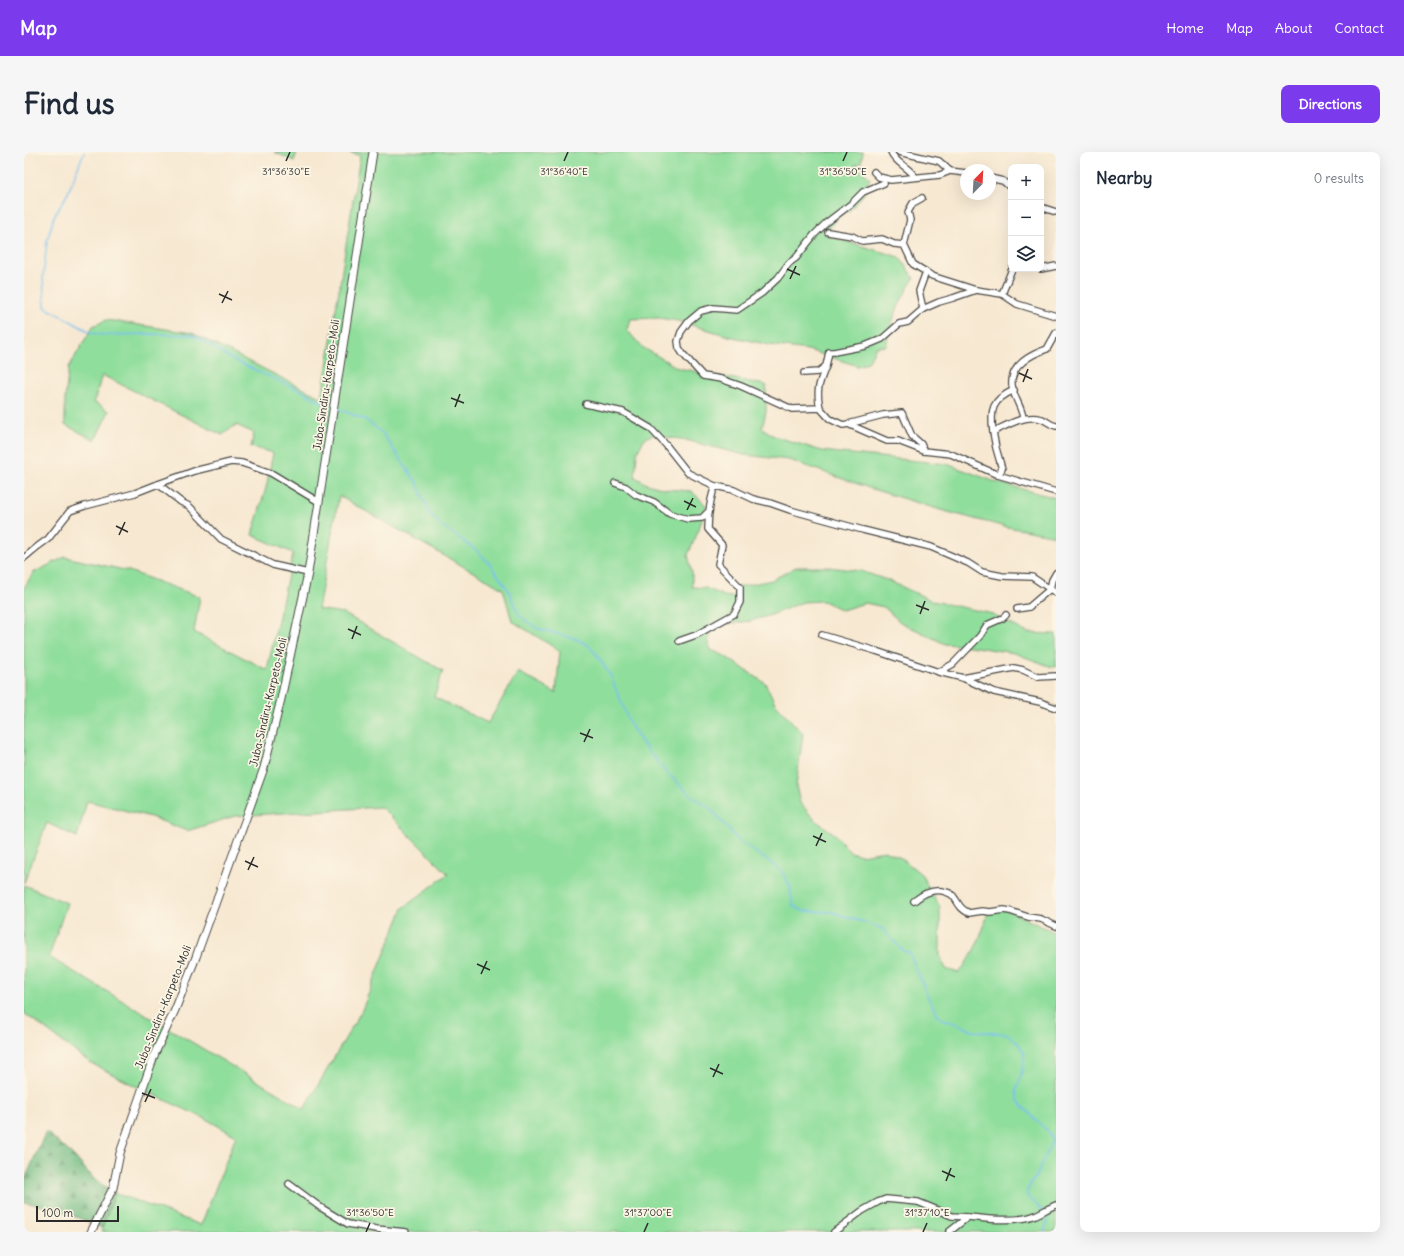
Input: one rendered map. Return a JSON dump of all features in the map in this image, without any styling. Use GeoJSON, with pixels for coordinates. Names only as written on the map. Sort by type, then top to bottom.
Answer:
{"type":"FeatureCollection","features":[{"type":"Feature","properties":{"kind":"main road","name":"Juba-Sindiru-Karpeto-Moli"},"geometry":{"type":"LineString","coordinates":[[91,1232],[113,1188],[120,1153],[155,1053],[175,1010],[196,957],[263,773],[281,699],[308,572],[373,152]]}},
{"type":"Feature","properties":{"kind":"street"},"geometry":{"type":"LineString","coordinates":[[891,152],[894,158],[915,177]]}},
{"type":"Feature","properties":{"kind":"street"},"geometry":{"type":"LineString","coordinates":[[899,152],[939,161],[950,171]]}},
{"type":"Feature","properties":{"kind":"street"},"geometry":{"type":"LineString","coordinates":[[874,172],[879,176],[891,180],[940,175],[950,171],[960,172]]}},
{"type":"Feature","properties":{"kind":"street"},"geometry":{"type":"LineString","coordinates":[[996,179],[1003,181],[1008,185]]}},
{"type":"Feature","properties":{"kind":"street"},"geometry":{"type":"LineString","coordinates":[[820,408],[792,409],[741,386],[721,379],[703,376],[683,354],[679,348],[678,341],[681,332],[689,321],[701,311],[713,308],[737,310],[762,293],[778,278],[789,263],[796,258],[826,222],[851,204],[863,192],[884,183]]}},
{"type":"Feature","properties":{"kind":"street"},"geometry":{"type":"LineString","coordinates":[[922,198],[913,203],[908,212],[910,220],[904,245],[913,264],[932,276],[976,290],[1002,294],[1017,304],[1056,316]]}},
{"type":"Feature","properties":{"kind":"street"},"geometry":{"type":"LineString","coordinates":[[1044,208],[1056,212]]}},
{"type":"Feature","properties":{"kind":"street"},"geometry":{"type":"LineString","coordinates":[[828,232],[852,236],[862,241],[882,239],[894,244],[904,245]]}},
{"type":"Feature","properties":{"kind":"street"},"geometry":{"type":"LineString","coordinates":[[1044,268],[1056,266]]}},
{"type":"Feature","properties":{"kind":"street"},"geometry":{"type":"LineString","coordinates":[[923,309],[919,291],[926,272]]}},
{"type":"Feature","properties":{"kind":"street"},"geometry":{"type":"LineString","coordinates":[[1002,294],[1011,272]]}},
{"type":"Feature","properties":{"kind":"street"},"geometry":{"type":"LineString","coordinates":[[924,451],[921,444],[912,436],[902,413],[883,415],[843,426],[830,419],[820,408],[817,396],[829,352],[865,346],[882,339],[899,324],[908,322],[923,309],[976,290]]}},
{"type":"Feature","properties":{"kind":"street"},"geometry":{"type":"LineString","coordinates":[[1023,418],[1012,385],[1014,374],[1021,363],[1033,354],[1048,349],[1056,333]]}},
{"type":"Feature","properties":{"kind":"street"},"geometry":{"type":"LineString","coordinates":[[804,372],[818,372],[826,366]]}},
{"type":"Feature","properties":{"kind":"street"},"geometry":{"type":"LineString","coordinates":[[998,475],[1002,469],[996,448],[991,414],[998,400],[1014,390]]}},
{"type":"Feature","properties":{"kind":"street"},"geometry":{"type":"LineString","coordinates":[[586,404],[623,412],[650,428],[666,445],[688,473],[715,486],[734,490],[753,499],[790,510],[931,547],[968,563],[982,572],[1002,576],[1032,578],[1056,592]]}},
{"type":"Feature","properties":{"kind":"street"},"geometry":{"type":"LineString","coordinates":[[993,432],[1023,418],[1042,419],[1052,426],[1056,426]]}},
{"type":"Feature","properties":{"kind":"street"},"geometry":{"type":"LineString","coordinates":[[848,424],[887,441],[898,441],[924,451],[952,454],[998,475],[1056,492]]}},
{"type":"Feature","properties":{"kind":"street"},"geometry":{"type":"LineString","coordinates":[[24,558],[48,539],[70,511],[135,493],[194,471],[232,462],[242,463],[271,473],[319,502]]}},
{"type":"Feature","properties":{"kind":"street"},"geometry":{"type":"LineString","coordinates":[[615,483],[626,487],[636,494],[654,502],[670,514],[688,519],[702,518],[709,511]]}},
{"type":"Feature","properties":{"kind":"street"},"geometry":{"type":"LineString","coordinates":[[158,484],[181,502],[190,506],[221,539],[273,565],[308,572]]}},
{"type":"Feature","properties":{"kind":"street"},"geometry":{"type":"LineString","coordinates":[[679,641],[696,635],[734,614],[740,602],[740,587],[718,564],[722,545],[708,528],[711,498],[715,486]]}},
{"type":"Feature","properties":{"kind":"street"},"geometry":{"type":"LineString","coordinates":[[1017,609],[1029,607],[1050,589],[1056,572]]}},
{"type":"Feature","properties":{"kind":"street"},"geometry":{"type":"LineString","coordinates":[[939,672],[953,664],[980,636],[987,625],[1003,618],[1006,615]]}},
{"type":"Feature","properties":{"kind":"street"},"geometry":{"type":"LineString","coordinates":[[822,635],[883,653],[939,672],[963,678],[994,692],[1040,702],[1056,708]]}},
{"type":"Feature","properties":{"kind":"street"},"geometry":{"type":"LineString","coordinates":[[963,678],[1014,668],[1023,670],[1038,677],[1056,676]]}},
{"type":"Feature","properties":{"kind":"street"},"geometry":{"type":"LineString","coordinates":[[914,901],[934,890],[941,890],[952,895],[960,908],[969,913],[1004,910],[1041,920],[1056,926]]}},
{"type":"Feature","properties":{"kind":"street"},"geometry":{"type":"LineString","coordinates":[[289,1184],[320,1207],[348,1224],[406,1232]]}},
{"type":"Feature","properties":{"kind":"street"},"geometry":{"type":"LineString","coordinates":[[834,1232],[862,1211],[886,1199],[918,1202],[952,1216],[988,1220],[1023,1218],[1032,1216],[1056,1205]]}},
{"type":"Feature","properties":{"kind":"street"},"geometry":{"type":"LineString","coordinates":[[949,1232],[968,1217]]}},
{"type":"Feature","properties":{"kind":"green space"},"geometry":{"type":"Polygon","coordinates":[[[274,152],[297,152],[294,161],[274,152]]]}},
{"type":"Feature","properties":{"kind":"green space"},"geometry":{"type":"Polygon","coordinates":[[[349,152],[863,152],[861,163],[855,165],[870,178],[864,194],[850,210],[840,215],[825,235],[899,257],[914,278],[897,310],[886,346],[876,347],[868,362],[858,366],[808,350],[769,345],[729,336],[678,321],[659,318],[630,319],[627,330],[642,347],[678,368],[766,385],[766,412],[762,428],[774,436],[822,451],[947,464],[996,482],[1056,498],[1056,536],[1002,526],[944,511],[872,489],[789,460],[744,455],[686,440],[652,435],[644,439],[637,453],[635,477],[647,484],[665,489],[691,491],[706,505],[699,529],[688,555],[692,573],[692,587],[706,588],[724,596],[734,597],[737,587],[772,580],[796,567],[829,567],[861,571],[887,580],[933,601],[989,613],[1028,633],[1056,634],[1056,667],[1049,666],[1014,653],[970,646],[945,644],[900,622],[884,607],[865,603],[842,610],[823,601],[803,602],[771,615],[750,621],[720,625],[712,631],[708,642],[711,650],[723,655],[765,683],[775,703],[803,734],[796,786],[800,803],[815,820],[836,835],[850,852],[861,855],[885,851],[901,858],[921,874],[940,907],[940,956],[946,969],[959,973],[977,944],[988,912],[1002,908],[1056,933],[1056,1232],[101,1232],[115,1193],[201,1225],[236,1136],[206,1119],[143,1090],[89,1062],[24,1013],[24,885],[67,903],[49,957],[304,1109],[362,1010],[403,908],[448,874],[381,807],[235,816],[187,831],[151,817],[87,801],[77,837],[47,823],[24,883],[24,588],[33,573],[65,557],[129,571],[200,597],[194,632],[267,670],[293,553],[252,535],[266,488],[273,453],[251,447],[254,433],[236,425],[222,435],[102,375],[94,402],[109,411],[95,440],[65,425],[65,398],[69,367],[93,326],[106,320],[192,333],[322,398],[360,156],[349,152]],[[339,496],[318,609],[343,613],[443,671],[434,697],[488,723],[518,672],[556,693],[560,651],[512,621],[503,589],[339,496]]]}},
{"type":"Feature","properties":{"kind":"green space"},"geometry":{"type":"Polygon","coordinates":[[[46,1131],[74,1156],[93,1178],[115,1193],[102,1228],[57,1209],[24,1202],[24,1181],[46,1131]]]}},
{"type":"Feature","properties":{"kind":"waterway"},"geometry":{"type":"LineString","coordinates":[[84,152],[68,193],[54,217],[47,241],[43,278],[45,307],[92,333],[105,335],[192,335],[233,360],[308,394],[330,407]]}},
{"type":"Feature","properties":{"kind":"waterway"},"geometry":{"type":"LineString","coordinates":[[337,408],[366,420],[382,433],[417,483],[430,514],[441,525],[477,551],[489,563],[509,591],[520,616],[536,628],[576,639],[588,645],[597,655],[611,677],[630,724],[643,744],[667,773],[688,793],[711,809],[739,841],[782,872],[790,886],[793,906],[803,911],[832,912],[883,929],[901,949],[910,954],[930,1002],[940,1018],[961,1025],[972,1031],[1008,1034],[1018,1043],[1024,1053],[1024,1064],[1016,1091],[1018,1101],[1049,1132],[1053,1140],[1037,1174],[1027,1190],[1027,1196],[1042,1210]]}},
{"type":"Feature","properties":{"kind":"waterway"},"geometry":{"type":"LineString","coordinates":[[1044,1232],[1048,1219],[1045,1212]]}}]}
